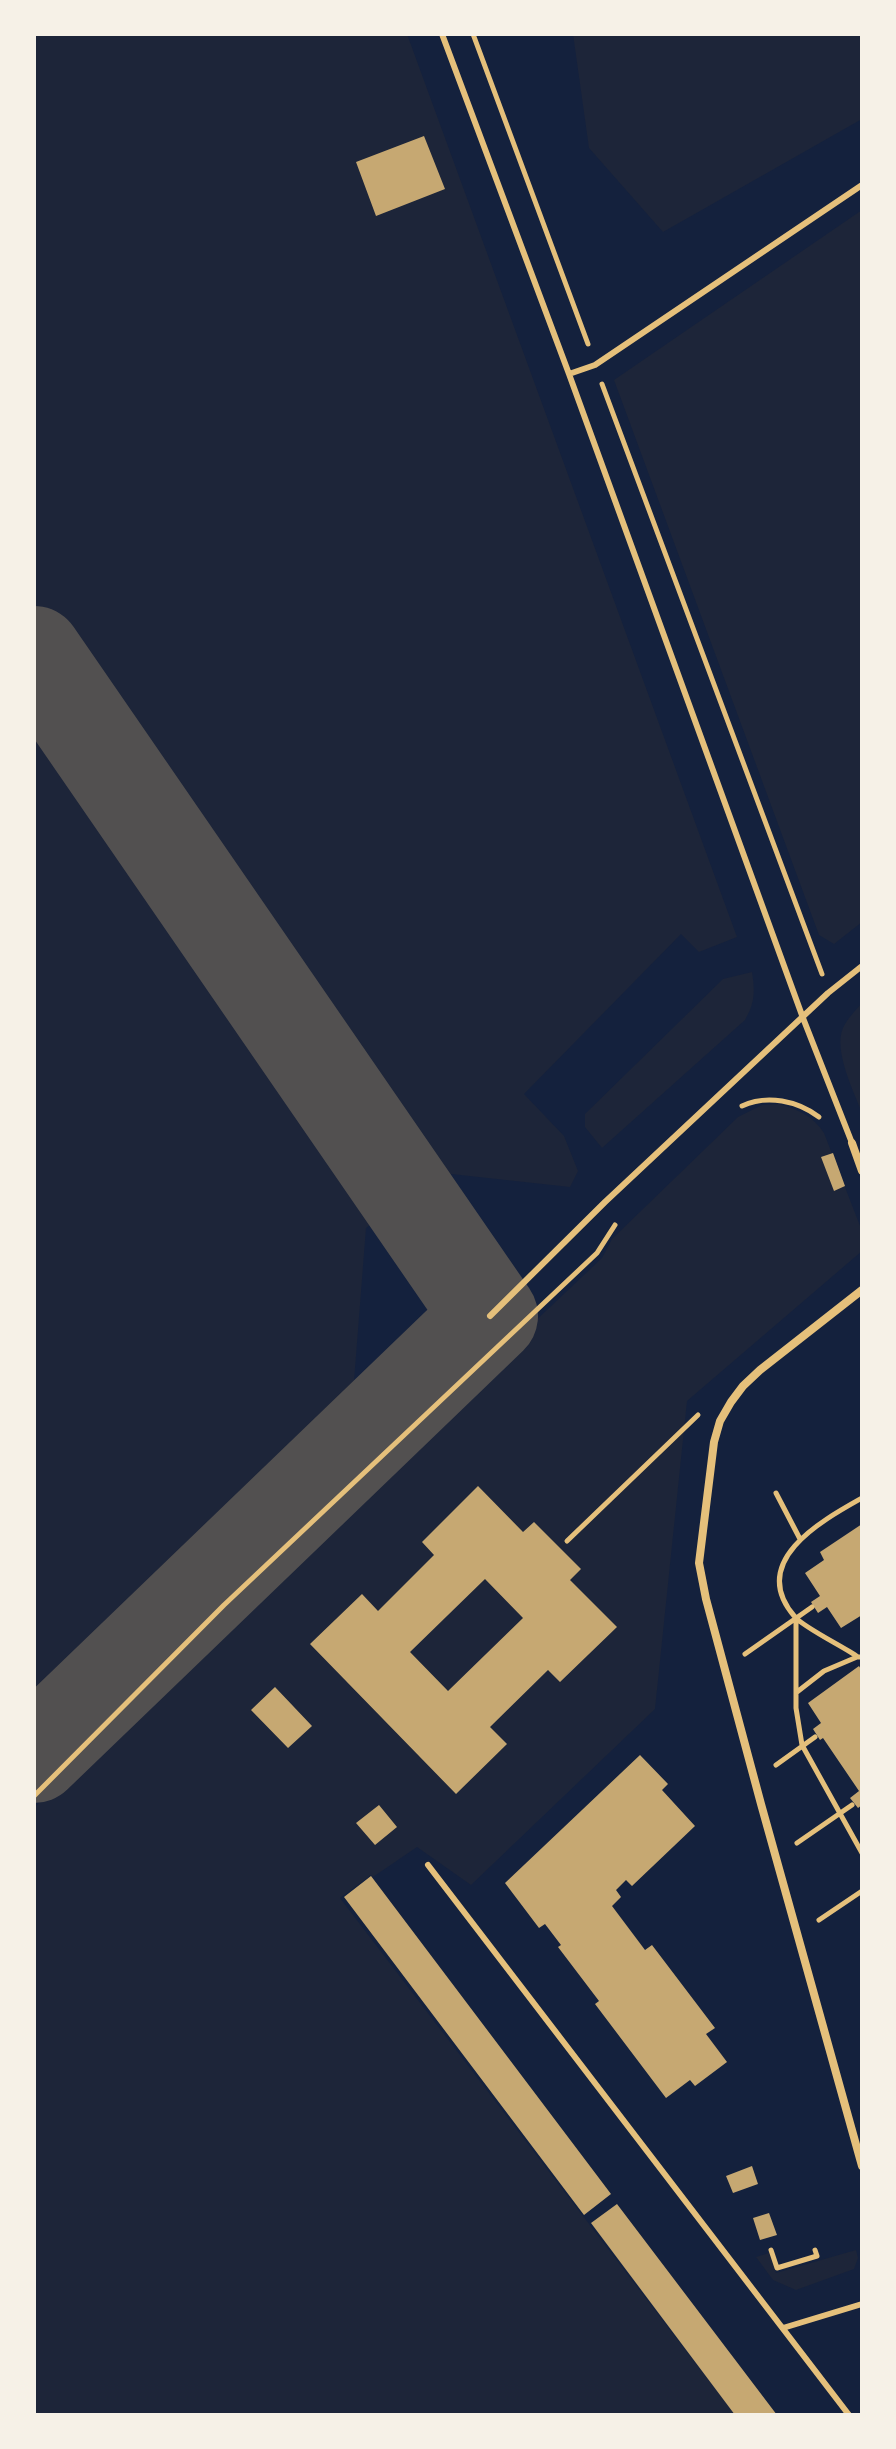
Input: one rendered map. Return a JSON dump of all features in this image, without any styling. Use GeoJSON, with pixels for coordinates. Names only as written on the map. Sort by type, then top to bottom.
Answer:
{"type":"FeatureCollection","features":[{"type":"Feature","properties":{"kind":"street"},"geometry":{"type":"LineString","coordinates":[[852,1143],[862,1171]]}},
{"type":"Feature","properties":{"kind":"street"},"geometry":{"type":"LineString","coordinates":[[862,1290],[760,1370],[731,1402],[720,1421],[714,1442],[699,1563],[706,1599],[862,2166]]}},
{"type":"Feature","properties":{"kind":"lane"},"geometry":{"type":"LineString","coordinates":[[442,34],[803,1018],[852,1143]]}},
{"type":"Feature","properties":{"kind":"lane"},"geometry":{"type":"LineString","coordinates":[[569,374],[595,365],[862,185]]}},
{"type":"Feature","properties":{"kind":"lane"},"geometry":{"type":"LineString","coordinates":[[490,1316],[605,1202],[828,993],[862,966]]}},
{"type":"Feature","properties":{"kind":"lane"},"geometry":{"type":"LineString","coordinates":[[428,1865],[849,2415]]}},
{"type":"Feature","properties":{"kind":"lane"},"geometry":{"type":"LineString","coordinates":[[783,2328],[862,2304]]}},
{"type":"Feature","properties":{"kind":"path"},"geometry":{"type":"LineString","coordinates":[[473,34],[828,993]]}},
{"type":"Feature","properties":{"kind":"path"},"geometry":{"type":"LineString","coordinates":[[740,1107],[755,1101],[789,1102],[807,1109],[825,1123]]}},
{"type":"Feature","properties":{"kind":"path"},"geometry":{"type":"LineString","coordinates":[[34,1796],[224,1605],[597,1253],[616,1222]]}},
{"type":"Feature","properties":{"kind":"path"},"geometry":{"type":"LineString","coordinates":[[567,1541],[698,1415]]}},
{"type":"Feature","properties":{"kind":"path"},"geometry":{"type":"LineString","coordinates":[[776,1493],[800,1539]]}},
{"type":"Feature","properties":{"kind":"path"},"geometry":{"type":"LineString","coordinates":[[862,1498],[800,1539],[787,1555],[780,1574],[780,1590],[796,1619],[797,1726],[802,1745],[862,1853]]}},
{"type":"Feature","properties":{"kind":"path"},"geometry":{"type":"LineString","coordinates":[[745,1654],[812,1607]]}},
{"type":"Feature","properties":{"kind":"path"},"geometry":{"type":"LineString","coordinates":[[796,1619],[860,1657]]}},
{"type":"Feature","properties":{"kind":"path"},"geometry":{"type":"LineString","coordinates":[[796,1693],[824,1671],[860,1657]]}},
{"type":"Feature","properties":{"kind":"path"},"geometry":{"type":"LineString","coordinates":[[776,1765],[815,1737]]}},
{"type":"Feature","properties":{"kind":"path"},"geometry":{"type":"LineString","coordinates":[[797,1843],[852,1805]]}},
{"type":"Feature","properties":{"kind":"path"},"geometry":{"type":"LineString","coordinates":[[819,1920],[862,1891]]}},
{"type":"Feature","properties":{"kind":"path"},"geometry":{"type":"LineString","coordinates":[[771,2250],[777,2268],[817,2256],[815,2250]]}},
{"type":"Feature","properties":{"kind":"shaded area"},"geometry":{"type":"Polygon","coordinates":[[[34,34],[407,34],[737,937],[699,952],[681,934],[524,1094],[564,1136],[578,1171],[570,1187],[442,1173],[366,1228],[353,1394],[34,1707],[34,34]]]}},
{"type":"Feature","properties":{"kind":"shaded area"},"geometry":{"type":"Polygon","coordinates":[[[573,34],[862,34],[862,119],[663,232],[589,148],[573,34]]]}},
{"type":"Feature","properties":{"kind":"shaded area"},"geometry":{"type":"Polygon","coordinates":[[[862,210],[862,922],[834,944],[819,935],[614,380],[862,210]]]}},
{"type":"Feature","properties":{"kind":"shaded area"},"geometry":{"type":"Polygon","coordinates":[[[752,972],[753,997],[745,1020],[602,1148],[585,1127],[585,1114],[723,979],[752,972]]]}},
{"type":"Feature","properties":{"kind":"shaded area"},"geometry":{"type":"Polygon","coordinates":[[[862,1003],[862,1113],[846,1071],[841,1037],[847,1021],[862,1003]]]}},
{"type":"Feature","properties":{"kind":"shaded area"},"geometry":{"type":"Polygon","coordinates":[[[779,1104],[805,1114],[824,1133],[862,1231],[862,1251],[687,1401],[655,1709],[471,1885],[417,1847],[340,1898],[735,2415],[34,2415],[34,1808],[206,1632],[602,1258],[612,1239],[738,1117],[762,1105],[779,1104]]]}},
{"type":"Feature","properties":{"kind":"shaded area"},"geometry":{"type":"Polygon","coordinates":[[[856,2250],[858,2258],[854,2269],[796,2290],[773,2280],[756,2257],[769,2253],[776,2273],[856,2250]]]}},
{"type":"Feature","properties":{"kind":"building"},"geometry":{"type":"Polygon","coordinates":[[[424,136],[445,189],[376,216],[356,162],[424,136]]]}},
{"type":"Feature","properties":{"kind":"building"},"geometry":{"type":"Polygon","coordinates":[[[833,1153],[845,1186],[834,1191],[821,1157],[833,1153]]]}},
{"type":"Feature","properties":{"kind":"building"},"geometry":{"type":"Polygon","coordinates":[[[478,1486],[523,1532],[534,1522],[581,1569],[570,1580],[617,1627],[560,1682],[548,1670],[490,1727],[507,1744],[456,1794],[310,1644],[362,1594],[378,1611],[434,1555],[422,1542],[478,1486]],[[485,1579],[410,1652],[448,1691],[523,1618],[485,1579]]]}},
{"type":"Feature","properties":{"kind":"building"},"geometry":{"type":"Polygon","coordinates":[[[862,1524],[862,1615],[841,1628],[827,1607],[818,1613],[811,1602],[820,1596],[805,1573],[824,1560],[820,1552],[862,1524]]]}},
{"type":"Feature","properties":{"kind":"building"},"geometry":{"type":"Polygon","coordinates":[[[859,1666],[862,1671],[862,1805],[858,1808],[850,1798],[859,1791],[823,1738],[820,1740],[813,1729],[821,1723],[808,1703],[859,1666]]]}},
{"type":"Feature","properties":{"kind":"building"},"geometry":{"type":"Polygon","coordinates":[[[275,1687],[312,1726],[288,1748],[251,1710],[275,1687]]]}},
{"type":"Feature","properties":{"kind":"building"},"geometry":{"type":"Polygon","coordinates":[[[640,1755],[668,1784],[662,1790],[695,1826],[632,1886],[626,1880],[616,1890],[621,1897],[612,1906],[645,1950],[652,1945],[715,2028],[706,2034],[727,2062],[695,2086],[690,2080],[666,2098],[595,2004],[599,2001],[558,1947],[561,1945],[545,1924],[539,1928],[505,1883],[640,1755]]]}},
{"type":"Feature","properties":{"kind":"building"},"geometry":{"type":"Polygon","coordinates":[[[379,1805],[397,1827],[375,1845],[356,1823],[379,1805]]]}},
{"type":"Feature","properties":{"kind":"building"},"geometry":{"type":"Polygon","coordinates":[[[371,1876],[611,2194],[584,2215],[344,1897],[371,1876]]]}},
{"type":"Feature","properties":{"kind":"building"},"geometry":{"type":"Polygon","coordinates":[[[752,2166],[758,2184],[733,2193],[726,2176],[752,2166]]]}},
{"type":"Feature","properties":{"kind":"building"},"geometry":{"type":"Polygon","coordinates":[[[617,2204],[777,2415],[735,2415],[591,2223],[617,2204]]]}},
{"type":"Feature","properties":{"kind":"building"},"geometry":{"type":"Polygon","coordinates":[[[769,2213],[777,2235],[760,2240],[753,2218],[769,2213]]]}},
{"type":"Feature","properties":{"kind":"taxiway"},"geometry":{"type":"LineString","coordinates":[[34,654],[490,1316],[34,1755]]}}]}
